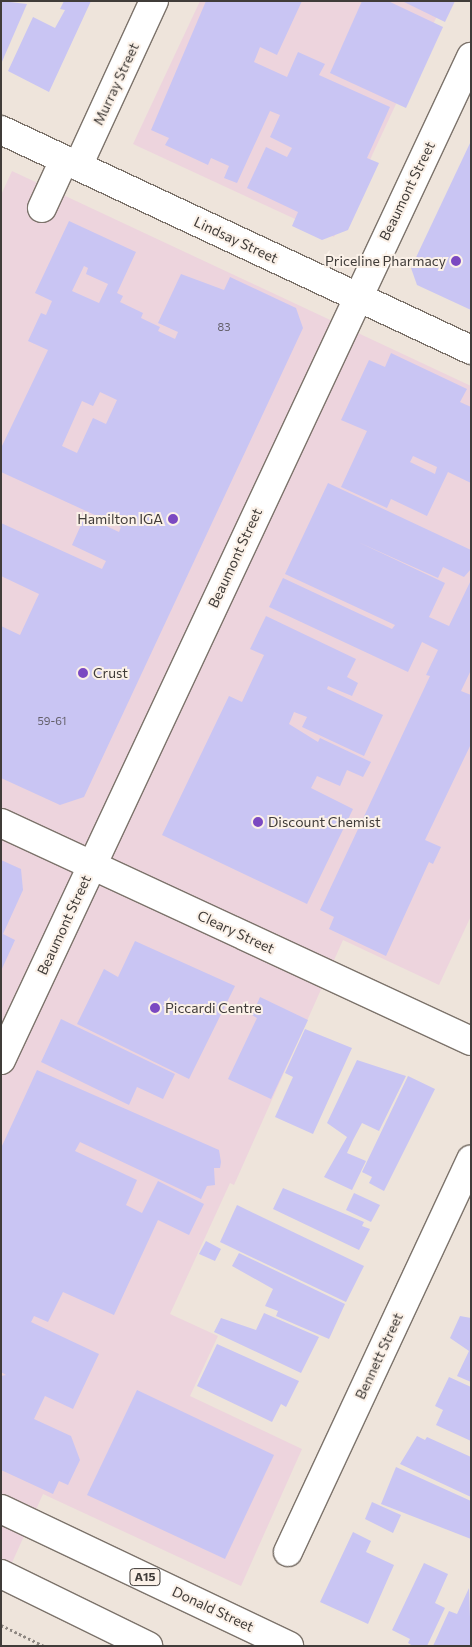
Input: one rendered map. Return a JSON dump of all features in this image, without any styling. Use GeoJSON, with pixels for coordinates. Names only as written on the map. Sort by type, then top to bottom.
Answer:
{"type":"FeatureCollection","features":[{"type":"Feature","properties":{"kind":"main road","name":"Murray Street"},"geometry":{"type":"LineString","coordinates":[[42,208],[71,163],[154,1]]}},
{"type":"Feature","properties":{"kind":"main road","name":"Beaumont Street"},"geometry":{"type":"LineString","coordinates":[[1,1060],[471,57]]}},
{"type":"Feature","properties":{"kind":"main road","name":"Lindsay Street"},"geometry":{"type":"LineString","coordinates":[[1,130],[471,350]]}},
{"type":"Feature","properties":{"kind":"main road","name":"Cleary Street"},"geometry":{"type":"LineString","coordinates":[[1,823],[471,1041]]}},
{"type":"Feature","properties":{"kind":"main road","name":"Bennett Street"},"geometry":{"type":"LineString","coordinates":[[288,1552],[471,1160]]}},
{"type":"Feature","properties":{"kind":"main road","name":"Donald Street"},"geometry":{"type":"LineString","coordinates":[[1,1509],[289,1646]]}},
{"type":"Feature","properties":{"kind":"main road"},"geometry":{"type":"LineString","coordinates":[[1,1574],[148,1646]]}},
{"type":"Feature","properties":{"kind":"path"},"geometry":{"type":"LineString","coordinates":[[1,1625],[44,1646]]}},
{"type":"Feature","properties":{"kind":"shaded area"},"geometry":{"type":"Polygon","coordinates":[[[200,1],[444,1],[334,237],[133,144],[200,1]]]}},
{"type":"Feature","properties":{"kind":"shaded area"},"geometry":{"type":"Polygon","coordinates":[[[12,171],[471,386],[471,916],[439,985],[343,940],[234,1185],[230,1183],[170,1314],[218,1336],[190,1396],[302,1449],[241,1586],[43,1494],[1,1587],[1,195],[12,171]]]}},
{"type":"Feature","properties":{"kind":"building"},"geometry":{"type":"Polygon","coordinates":[[[1,1],[27,4],[1,64],[1,1]]]}},
{"type":"Feature","properties":{"kind":"building"},"geometry":{"type":"Polygon","coordinates":[[[64,1],[91,1],[49,92],[8,71],[33,17],[55,28],[65,10],[60,9],[64,1]]]}},
{"type":"Feature","properties":{"kind":"building"},"geometry":{"type":"Polygon","coordinates":[[[206,1],[302,1],[277,55],[260,47],[254,62],[287,77],[298,52],[325,64],[319,75],[390,107],[367,158],[379,163],[348,230],[322,240],[292,226],[298,212],[247,188],[266,147],[287,157],[292,148],[270,137],[280,115],[270,111],[237,183],[224,178],[229,166],[211,158],[208,165],[165,145],[169,138],[151,130],[206,1]]]}},
{"type":"Feature","properties":{"kind":"building"},"geometry":{"type":"Polygon","coordinates":[[[362,1],[388,1],[443,27],[406,108],[330,73],[362,1]]]}},
{"type":"Feature","properties":{"kind":"building"},"geometry":{"type":"Polygon","coordinates":[[[402,1],[455,1],[445,22],[402,1]]]}},
{"type":"Feature","properties":{"kind":"building"},"geometry":{"type":"Polygon","coordinates":[[[471,141],[471,310],[417,285],[411,268],[471,141]]]}},
{"type":"Feature","properties":{"kind":"building"},"geometry":{"type":"Polygon","coordinates":[[[69,221],[136,252],[117,293],[123,296],[120,302],[143,313],[141,318],[160,327],[158,331],[175,339],[178,332],[158,323],[181,274],[224,290],[230,277],[296,308],[303,328],[84,797],[60,805],[1,778],[1,626],[20,635],[39,594],[1,576],[1,523],[102,569],[106,561],[72,545],[85,516],[119,532],[121,527],[1,472],[1,448],[48,350],[28,341],[41,313],[46,315],[52,301],[35,293],[69,221]],[[84,266],[72,291],[99,303],[108,284],[86,274],[88,268],[84,266]],[[100,392],[93,406],[82,401],[62,446],[77,453],[93,418],[106,424],[117,400],[100,392]]]}},
{"type":"Feature","properties":{"kind":"building"},"geometry":{"type":"Polygon","coordinates":[[[391,353],[467,389],[460,402],[471,407],[471,483],[448,472],[427,516],[391,499],[387,508],[341,487],[367,431],[341,420],[369,360],[385,367],[391,353]],[[413,456],[410,462],[435,474],[437,467],[413,456]]]}},
{"type":"Feature","properties":{"kind":"building"},"geometry":{"type":"Polygon","coordinates":[[[328,483],[471,550],[471,569],[464,577],[443,567],[438,578],[358,542],[445,583],[429,617],[449,626],[471,580],[471,670],[461,691],[471,695],[471,744],[425,840],[441,847],[433,864],[429,862],[386,956],[329,929],[334,917],[320,910],[430,676],[426,675],[438,650],[422,642],[408,672],[269,607],[283,578],[392,629],[395,625],[285,574],[328,483]]]}},
{"type":"Feature","properties":{"kind":"building"},"geometry":{"type":"Polygon","coordinates":[[[266,616],[356,659],[347,677],[358,683],[352,696],[328,686],[327,689],[383,715],[364,756],[302,727],[307,717],[294,712],[289,724],[318,742],[320,738],[371,762],[363,777],[347,770],[340,786],[317,776],[311,788],[353,809],[307,904],[162,835],[229,696],[242,702],[264,655],[250,649],[266,616]]]}},
{"type":"Feature","properties":{"kind":"building"},"geometry":{"type":"Polygon","coordinates":[[[1,860],[21,869],[23,890],[3,934],[15,940],[1,971],[1,860]]]}},
{"type":"Feature","properties":{"kind":"building","name":"Piccardi Centre"},"geometry":{"type":"Polygon","coordinates":[[[135,941],[235,986],[189,1079],[77,1024],[104,969],[118,977],[135,941]]]}},
{"type":"Feature","properties":{"kind":"building"},"geometry":{"type":"Polygon","coordinates":[[[260,997],[308,1020],[271,1099],[228,1079],[257,1018],[252,1015],[260,997]]]}},
{"type":"Feature","properties":{"kind":"building"},"geometry":{"type":"Polygon","coordinates":[[[61,1019],[175,1074],[163,1099],[137,1087],[129,1105],[41,1062],[61,1019]]]}},
{"type":"Feature","properties":{"kind":"building"},"geometry":{"type":"Polygon","coordinates":[[[305,1029],[352,1048],[313,1134],[275,1117],[293,1077],[285,1073],[305,1029]]]}},
{"type":"Feature","properties":{"kind":"building"},"geometry":{"type":"Polygon","coordinates":[[[357,1060],[406,1076],[379,1131],[362,1123],[353,1140],[347,1153],[366,1161],[352,1190],[324,1177],[347,1137],[327,1123],[357,1060]]]}},
{"type":"Feature","properties":{"kind":"building"},"geometry":{"type":"Polygon","coordinates":[[[37,1070],[219,1150],[221,1162],[220,1168],[214,1168],[215,1185],[207,1186],[201,1199],[80,1142],[75,1151],[137,1180],[126,1205],[142,1213],[158,1181],[204,1204],[189,1235],[158,1220],[114,1315],[63,1292],[48,1322],[34,1316],[31,1322],[99,1354],[73,1409],[45,1396],[34,1419],[71,1436],[80,1460],[68,1485],[59,1481],[53,1494],[1,1470],[1,1376],[6,1375],[1,1372],[1,1148],[37,1070]]]}},
{"type":"Feature","properties":{"kind":"building"},"geometry":{"type":"Polygon","coordinates":[[[408,1076],[435,1089],[384,1191],[369,1183],[372,1177],[362,1172],[408,1076]]]}},
{"type":"Feature","properties":{"kind":"building"},"geometry":{"type":"Polygon","coordinates":[[[283,1188],[364,1222],[362,1226],[370,1229],[359,1250],[273,1209],[283,1188]]]}},
{"type":"Feature","properties":{"kind":"building"},"geometry":{"type":"Polygon","coordinates":[[[354,1193],[380,1205],[371,1222],[346,1210],[354,1193]]]}},
{"type":"Feature","properties":{"kind":"building"},"geometry":{"type":"Polygon","coordinates":[[[237,1205],[364,1266],[346,1302],[220,1242],[237,1205]]]}},
{"type":"Feature","properties":{"kind":"building"},"geometry":{"type":"Polygon","coordinates":[[[206,1241],[221,1249],[215,1261],[199,1254],[206,1241]]]}},
{"type":"Feature","properties":{"kind":"building"},"geometry":{"type":"Polygon","coordinates":[[[239,1253],[345,1304],[329,1339],[276,1316],[278,1311],[265,1306],[273,1289],[232,1266],[239,1253]]]}},
{"type":"Feature","properties":{"kind":"building"},"geometry":{"type":"Polygon","coordinates":[[[264,1313],[319,1337],[301,1373],[214,1332],[221,1318],[256,1330],[264,1313]]]}},
{"type":"Feature","properties":{"kind":"building"},"geometry":{"type":"Polygon","coordinates":[[[460,1316],[471,1318],[471,1382],[457,1376],[469,1351],[450,1338],[460,1316]]]}},
{"type":"Feature","properties":{"kind":"building"},"geometry":{"type":"Polygon","coordinates":[[[217,1344],[299,1381],[286,1407],[281,1404],[272,1422],[197,1386],[217,1344]]]}},
{"type":"Feature","properties":{"kind":"building"},"geometry":{"type":"Polygon","coordinates":[[[449,1377],[471,1387],[471,1441],[436,1425],[443,1410],[435,1406],[449,1377]]]}},
{"type":"Feature","properties":{"kind":"building"},"geometry":{"type":"Polygon","coordinates":[[[137,1390],[274,1455],[225,1559],[87,1495],[137,1390]]]}},
{"type":"Feature","properties":{"kind":"building"},"geometry":{"type":"Polygon","coordinates":[[[417,1436],[425,1440],[427,1437],[471,1457],[471,1497],[400,1464],[417,1436]]]}},
{"type":"Feature","properties":{"kind":"building"},"geometry":{"type":"Polygon","coordinates":[[[396,1467],[471,1501],[471,1539],[381,1504],[396,1467]]]}},
{"type":"Feature","properties":{"kind":"building"},"geometry":{"type":"Polygon","coordinates":[[[372,1502],[401,1515],[393,1533],[365,1519],[372,1502]]]}},
{"type":"Feature","properties":{"kind":"building"},"geometry":{"type":"Polygon","coordinates":[[[353,1532],[371,1541],[366,1552],[394,1565],[368,1624],[320,1602],[353,1532]]]}},
{"type":"Feature","properties":{"kind":"building"},"geometry":{"type":"Polygon","coordinates":[[[424,1563],[448,1574],[435,1603],[445,1608],[427,1646],[413,1646],[408,1643],[410,1639],[392,1630],[424,1563]]]}},
{"type":"Feature","properties":{"kind":"building"},"geometry":{"type":"Polygon","coordinates":[[[469,1588],[471,1646],[433,1646],[449,1611],[457,1614],[469,1588]]]}},
{"type":"Feature","properties":{"kind":"place","name":"Priceline Pharmacy"},"geometry":{"type":"Point","coordinates":[456,261]}},
{"type":"Feature","properties":{"kind":"place","name":"Hamilton IGA"},"geometry":{"type":"Point","coordinates":[173,519]}},
{"type":"Feature","properties":{"kind":"place","name":"Crust"},"geometry":{"type":"Point","coordinates":[83,673]}},
{"type":"Feature","properties":{"kind":"place","name":"Discount Chemist"},"geometry":{"type":"Point","coordinates":[258,822]}},
{"type":"Feature","properties":{"kind":"place","name":"Piccardi Centre"},"geometry":{"type":"Point","coordinates":[155,1008]}}]}
